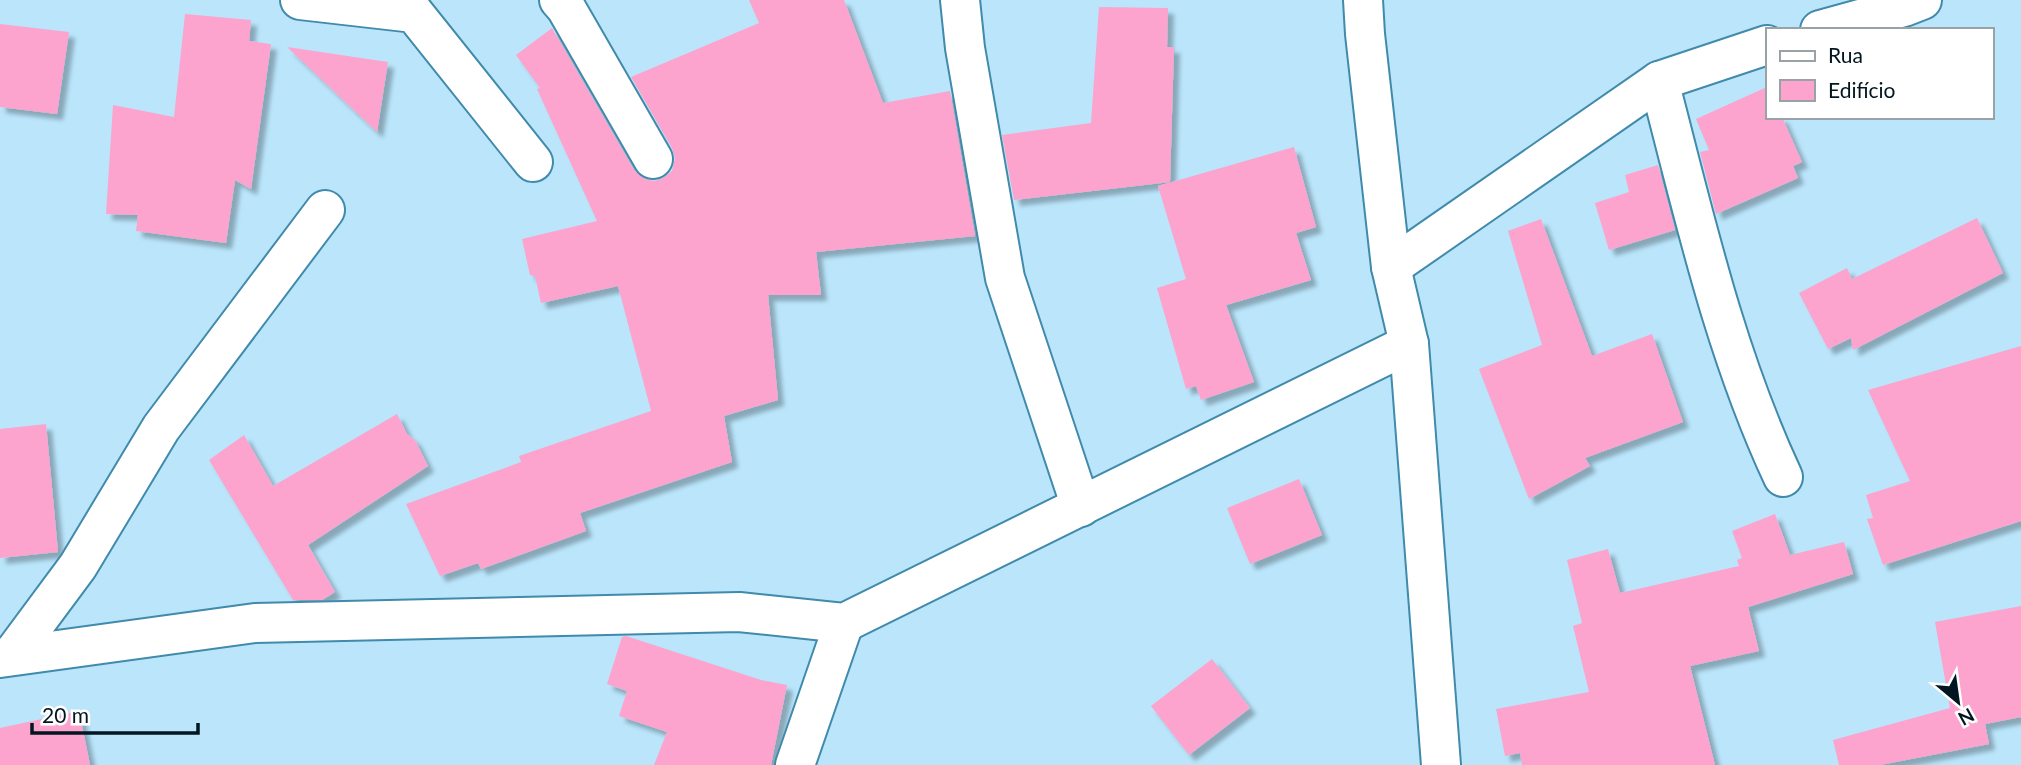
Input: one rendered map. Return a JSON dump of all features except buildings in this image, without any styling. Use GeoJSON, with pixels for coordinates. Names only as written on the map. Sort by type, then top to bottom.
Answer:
{"type":"FeatureCollection","features":[{"type":"Feature","properties":{"kind":"street"},"geometry":{"type":"LineString","coordinates":[[300,0],[421,7],[533,162]]}},
{"type":"Feature","properties":{"kind":"street"},"geometry":{"type":"LineString","coordinates":[[559,0],[653,159]]}},
{"type":"Feature","properties":{"kind":"street"},"geometry":{"type":"LineString","coordinates":[[960,0],[965,48],[1005,278],[1081,507]]}},
{"type":"Feature","properties":{"kind":"street"},"geometry":{"type":"LineString","coordinates":[[1363,0],[1391,267],[1409,344],[1441,765]]}},
{"type":"Feature","properties":{"kind":"street"},"geometry":{"type":"LineString","coordinates":[[1827,28],[1922,0]]}},
{"type":"Feature","properties":{"kind":"street"},"geometry":{"type":"LineString","coordinates":[[1391,267],[1659,81],[1766,45]]}},
{"type":"Feature","properties":{"kind":"street"},"geometry":{"type":"LineString","coordinates":[[1659,81],[1724,327],[1761,430],[1783,477]]}},
{"type":"Feature","properties":{"kind":"street"},"geometry":{"type":"LineString","coordinates":[[6,657],[78,566],[161,428],[325,210]]}},
{"type":"Feature","properties":{"kind":"street"},"geometry":{"type":"LineString","coordinates":[[6,657],[255,624],[739,612],[844,623],[1409,344]]}},
{"type":"Feature","properties":{"kind":"street"},"geometry":{"type":"LineString","coordinates":[[795,765],[844,623]]}}]}
